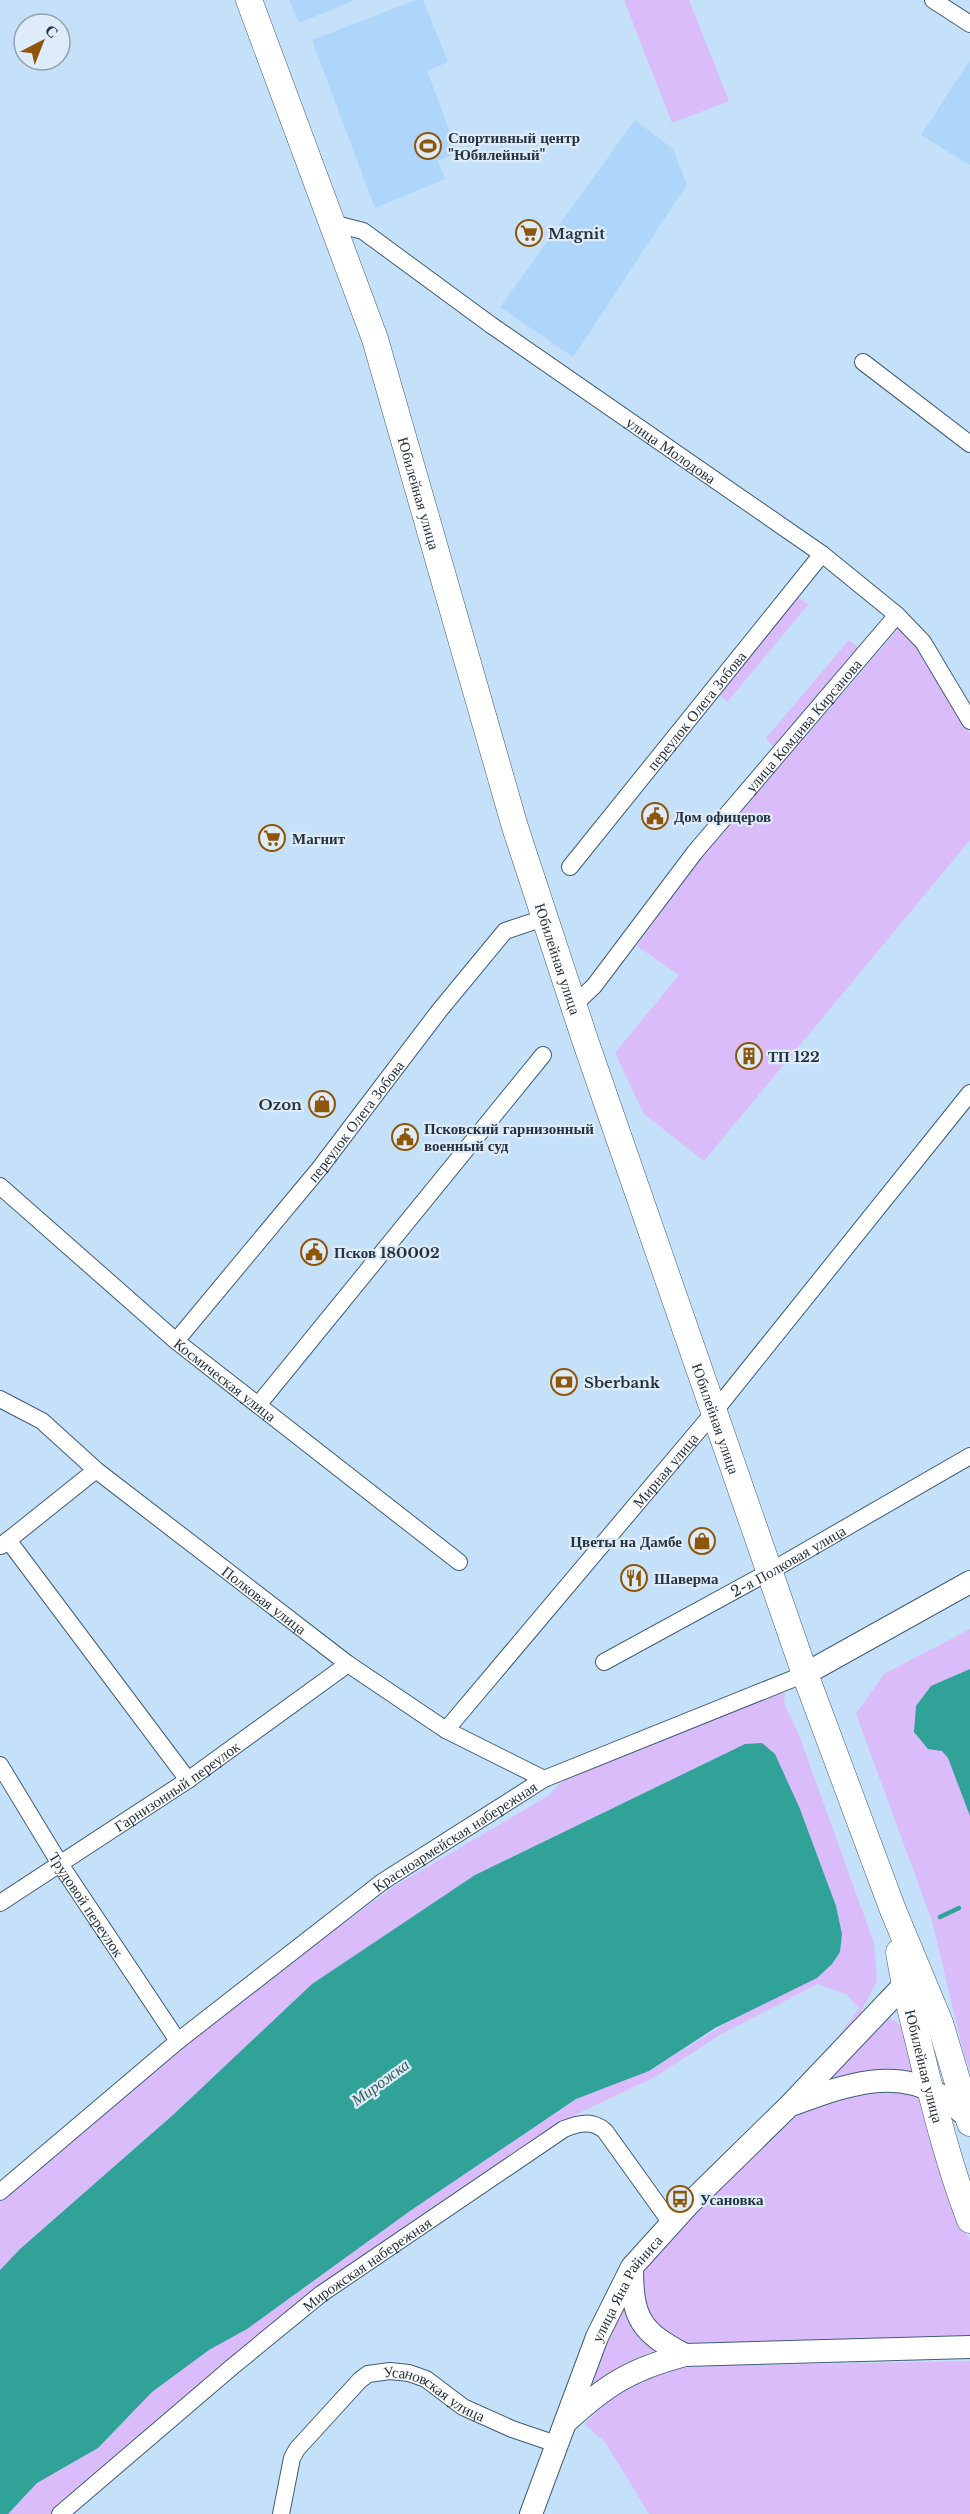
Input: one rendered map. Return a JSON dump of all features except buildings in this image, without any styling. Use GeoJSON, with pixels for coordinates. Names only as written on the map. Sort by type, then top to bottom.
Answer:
{"type":"FeatureCollection","features":[{"type":"Feature","properties":{"kind":"main road","name":"Юбилейная улица"},"geometry":{"type":"LineString","coordinates":[[249,0],[375,339],[515,827],[544,918],[805,1674],[893,1910],[940,2023],[969,2121]]}},
{"type":"Feature","properties":{"kind":"main road","name":"Юбилейная улица"},"geometry":{"type":"LineString","coordinates":[[893,1910],[904,1985],[959,2191],[970,2220]]}},
{"type":"Feature","properties":{"kind":"street"},"geometry":{"type":"LineString","coordinates":[[933,0],[970,24]]}},
{"type":"Feature","properties":{"kind":"street","name":"улица Молодова"},"geometry":{"type":"LineString","coordinates":[[332,223],[363,231],[491,325],[822,554],[897,615],[923,642],[970,721]]}},
{"type":"Feature","properties":{"kind":"street"},"geometry":{"type":"LineString","coordinates":[[863,362],[970,444]]}},
{"type":"Feature","properties":{"kind":"street","name":"переулок Олега Зобова"},"geometry":{"type":"LineString","coordinates":[[570,867],[822,554]]}},
{"type":"Feature","properties":{"kind":"street","name":"улица Комдива Кирсанова"},"geometry":{"type":"LineString","coordinates":[[574,1005],[594,986],[695,852],[897,615]]}},
{"type":"Feature","properties":{"kind":"street","name":"переулок Олега Зобова"},"geometry":{"type":"LineString","coordinates":[[176,1341],[319,1169],[439,1011],[505,931],[544,918]]}},
{"type":"Feature","properties":{"kind":"street"},"geometry":{"type":"LineString","coordinates":[[258,1405],[543,1055]]}},
{"type":"Feature","properties":{"kind":"street","name":"Мирная улица"},"geometry":{"type":"LineString","coordinates":[[446,1730],[714,1412],[970,1093]]}},
{"type":"Feature","properties":{"kind":"street","name":"Космическая улица"},"geometry":{"type":"LineString","coordinates":[[0,1186],[176,1341],[459,1562]]}},
{"type":"Feature","properties":{"kind":"street","name":"Полковая улица"},"geometry":{"type":"LineString","coordinates":[[0,1399],[42,1421],[96,1470],[348,1664],[446,1730],[544,1779]]}},
{"type":"Feature","properties":{"kind":"street","name":"2-я Полковая улица"},"geometry":{"type":"LineString","coordinates":[[604,1662],[770,1572],[970,1456]]}},
{"type":"Feature","properties":{"kind":"street"},"geometry":{"type":"LineString","coordinates":[[96,1470],[4,1543],[188,1780]]}},
{"type":"Feature","properties":{"kind":"street","name":"Красноармейская набережная"},"geometry":{"type":"LineString","coordinates":[[0,2192],[178,2041],[382,1882],[544,1779],[805,1674],[970,1582]]}},
{"type":"Feature","properties":{"kind":"street","name":"Гарнизонный переулок"},"geometry":{"type":"LineString","coordinates":[[0,1903],[188,1780],[348,1664]]}},
{"type":"Feature","properties":{"kind":"street","name":"Трудовой переулок"},"geometry":{"type":"LineString","coordinates":[[0,1765],[60,1864],[178,2041]]}},
{"type":"Feature","properties":{"kind":"street","name":"улица Яна Райниса"},"geometry":{"type":"LineString","coordinates":[[531,2514],[597,2337],[632,2267],[670,2223],[790,2105],[904,1985]]}},
{"type":"Feature","properties":{"kind":"street","name":"улица Яна Райниса"},"geometry":{"type":"LineString","coordinates":[[790,2105],[850,2084],[868,2081],[900,2082],[931,2090],[948,2101],[969,2121]]}},
{"type":"Feature","properties":{"kind":"street","name":"Мирожская набережная"},"geometry":{"type":"LineString","coordinates":[[60,2514],[321,2294],[564,2129],[586,2123],[597,2125],[605,2131],[670,2223]]}},
{"type":"Feature","properties":{"kind":"street"},"geometry":{"type":"LineString","coordinates":[[632,2267],[635,2310],[647,2330],[660,2342],[685,2355]]}},
{"type":"Feature","properties":{"kind":"street"},"geometry":{"type":"LineString","coordinates":[[559,2435],[591,2399],[622,2378],[658,2362],[685,2355],[970,2347]]}},
{"type":"Feature","properties":{"kind":"street","name":"Усановская улица"},"geometry":{"type":"LineString","coordinates":[[281,2514],[292,2458],[297,2449],[360,2380],[378,2372],[409,2373],[426,2379],[463,2407],[559,2435]]}},
{"type":"Feature","properties":{"kind":"shaded area"},"geometry":{"type":"Polygon","coordinates":[[[289,0],[355,0],[299,23],[289,0]]]}},
{"type":"Feature","properties":{"kind":"shaded area"},"geometry":{"type":"Polygon","coordinates":[[[416,0],[423,0],[448,62],[427,71],[458,153],[438,161],[445,179],[375,208],[312,40],[416,0]]]}},
{"type":"Feature","properties":{"kind":"shaded area"},"geometry":{"type":"Polygon","coordinates":[[[624,0],[689,0],[729,101],[672,123],[624,0]]]}},
{"type":"Feature","properties":{"kind":"shaded area"},"geometry":{"type":"Polygon","coordinates":[[[970,60],[970,165],[921,135],[970,60]]]}},
{"type":"Feature","properties":{"kind":"shaded area"},"geometry":{"type":"Polygon","coordinates":[[[635,120],[673,149],[687,185],[573,357],[500,307],[635,120]]]}},
{"type":"Feature","properties":{"kind":"shaded area"},"geometry":{"type":"Polygon","coordinates":[[[792,592],[808,605],[727,702],[713,689],[792,592]]]}},
{"type":"Feature","properties":{"kind":"shaded area"},"geometry":{"type":"Polygon","coordinates":[[[898,629],[918,648],[970,734],[970,840],[704,1161],[644,1114],[615,1053],[679,975],[637,946],[690,871],[898,629]]]}},
{"type":"Feature","properties":{"kind":"shaded area"},"geometry":{"type":"Polygon","coordinates":[[[849,640],[866,654],[779,754],[766,738],[849,640]]]}},
{"type":"Feature","properties":{"kind":"shaded area"},"geometry":{"type":"Polygon","coordinates":[[[970,1629],[970,2071],[963,2051],[932,1921],[856,1714],[884,1674],[970,1629]]]}},
{"type":"Feature","properties":{"kind":"shaded area"},"geometry":{"type":"Polygon","coordinates":[[[785,1693],[784,1703],[799,1735],[874,1943],[877,1981],[860,2014],[839,2035],[859,2008],[846,1994],[817,1984],[720,2035],[653,2078],[581,2112],[416,2218],[262,2333],[58,2504],[50,2514],[8,2514],[37,2483],[98,2448],[152,2392],[209,2350],[247,2329],[410,2211],[576,2099],[649,2071],[840,1952],[842,1934],[836,1906],[800,1809],[745,1744],[475,1875],[312,1984],[174,2114],[20,2249],[0,2270],[0,2202],[185,2046],[303,1953],[393,1887],[548,1796],[560,1783],[739,1705],[785,1693]]]}},
{"type":"Feature","properties":{"kind":"shaded area"},"geometry":{"type":"Polygon","coordinates":[[[888,2018],[901,2026],[905,2033],[914,2075],[826,2082],[882,2021],[888,2018]]]}},
{"type":"Feature","properties":{"kind":"shaded area"},"geometry":{"type":"Polygon","coordinates":[[[857,2090],[920,2094],[943,2181],[970,2241],[970,2339],[691,2346],[668,2339],[644,2313],[643,2270],[655,2252],[793,2116],[825,2099],[857,2090]]]}},
{"type":"Feature","properties":{"kind":"shaded area"},"geometry":{"type":"Polygon","coordinates":[[[622,2297],[631,2327],[656,2350],[621,2366],[580,2394],[622,2297]]]}},
{"type":"Feature","properties":{"kind":"shaded area"},"geometry":{"type":"Polygon","coordinates":[[[970,2361],[970,2514],[649,2514],[605,2442],[584,2424],[614,2396],[668,2369],[709,2366],[970,2361]]]}},
{"type":"Feature","properties":{"kind":"water"},"geometry":{"type":"Polygon","coordinates":[[[970,1669],[970,1816],[948,1758],[942,1751],[928,1749],[914,1732],[916,1706],[931,1686],[970,1669]]]}},
{"type":"Feature","properties":{"kind":"water","name":"Мирожка"},"geometry":{"type":"Polygon","coordinates":[[[762,1743],[775,1754],[800,1809],[836,1906],[842,1934],[840,1952],[832,1964],[817,1978],[715,2028],[649,2071],[576,2099],[410,2211],[247,2329],[209,2350],[152,2392],[98,2448],[37,2483],[8,2514],[0,2514],[0,2270],[20,2249],[174,2114],[312,1984],[475,1875],[745,1744],[762,1743]]]}},
{"type":"Feature","properties":{"kind":"waterway"},"geometry":{"type":"LineString","coordinates":[[940,1917],[959,1908]]}},
{"type":"Feature","properties":{"kind":"place","name":"Спортивный центр \"Юбилейный\""},"geometry":{"type":"Point","coordinates":[428,146]}},
{"type":"Feature","properties":{"kind":"place","name":"Magnit"},"geometry":{"type":"Point","coordinates":[529,233]}},
{"type":"Feature","properties":{"kind":"place","name":"Дом офицеров"},"geometry":{"type":"Point","coordinates":[655,816]}},
{"type":"Feature","properties":{"kind":"place","name":"Магнит"},"geometry":{"type":"Point","coordinates":[272,838]}},
{"type":"Feature","properties":{"kind":"place","name":"ТП 122"},"geometry":{"type":"Point","coordinates":[749,1056]}},
{"type":"Feature","properties":{"kind":"place","name":"Ozon"},"geometry":{"type":"Point","coordinates":[322,1104]}},
{"type":"Feature","properties":{"kind":"place","name":"Псковский гарнизонный военный суд"},"geometry":{"type":"Point","coordinates":[405,1137]}},
{"type":"Feature","properties":{"kind":"place","name":"Псков 180002"},"geometry":{"type":"Point","coordinates":[314,1252]}},
{"type":"Feature","properties":{"kind":"place","name":"Sberbank"},"geometry":{"type":"Point","coordinates":[564,1382]}},
{"type":"Feature","properties":{"kind":"place","name":"Цветы на Дамбе"},"geometry":{"type":"Point","coordinates":[702,1541]}},
{"type":"Feature","properties":{"kind":"place","name":"Шаверма"},"geometry":{"type":"Point","coordinates":[634,1578]}},
{"type":"Feature","properties":{"kind":"place","name":"Усановка"},"geometry":{"type":"Point","coordinates":[680,2199]}}]}
